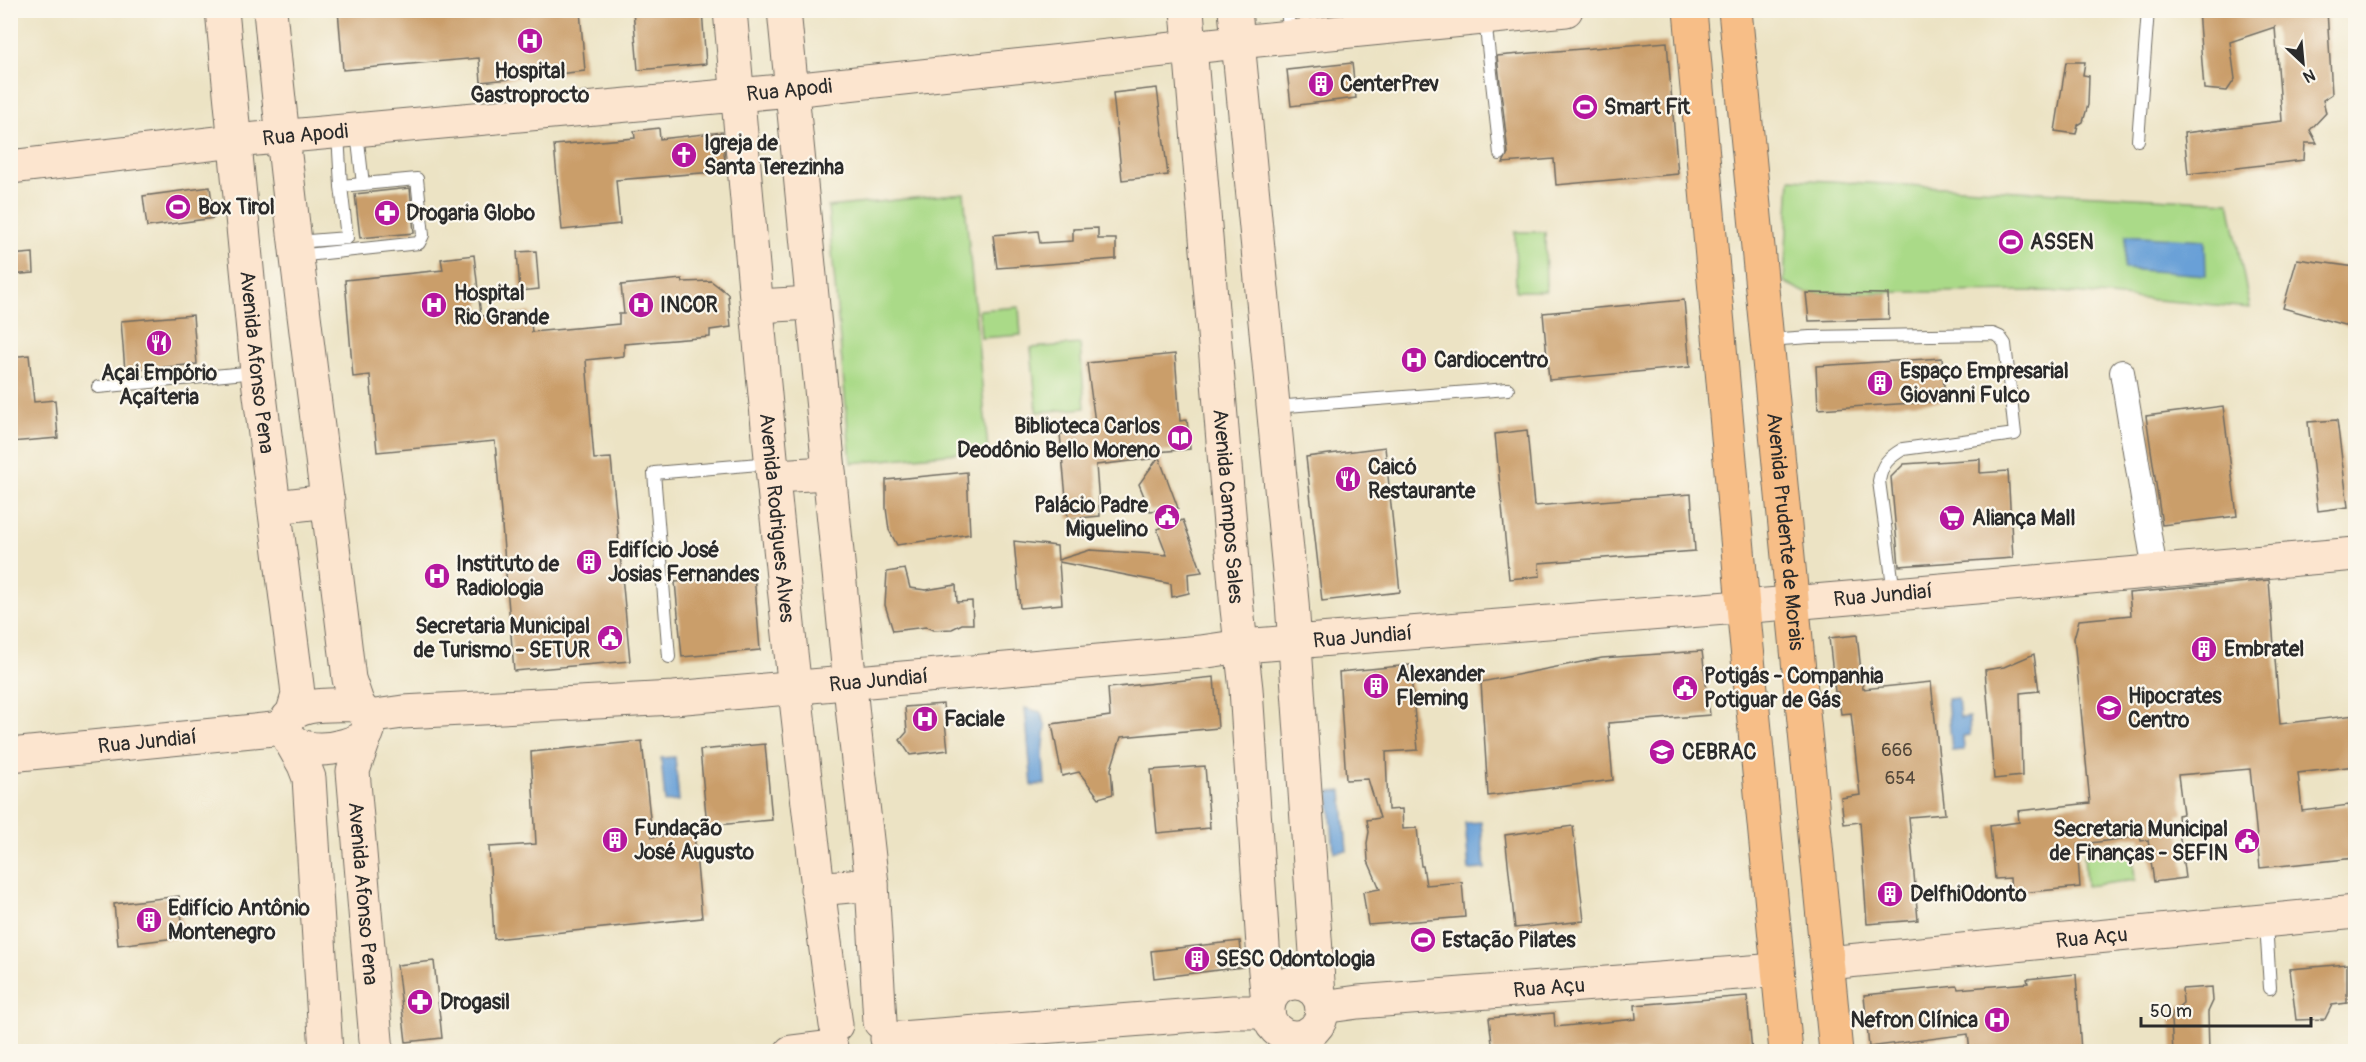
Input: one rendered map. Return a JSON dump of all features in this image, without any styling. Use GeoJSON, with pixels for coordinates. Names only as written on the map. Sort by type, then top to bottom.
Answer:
{"type":"FeatureCollection","features":[{"type":"Feature","properties":{"kind":"main road","name":"Avenida Afonso Pena"},"geometry":{"type":"LineString","coordinates":[[222,10],[257,372],[276,507],[298,695],[289,728]]}},
{"type":"Feature","properties":{"kind":"main road"},"geometry":{"type":"LineString","coordinates":[[270,10],[295,249],[349,679],[364,720]]}},
{"type":"Feature","properties":{"kind":"main road","name":"Avenida Rodrigues Alves"},"geometry":{"type":"LineString","coordinates":[[730,10],[738,94],[748,268],[757,306],[794,689],[833,1041]]}},
{"type":"Feature","properties":{"kind":"main road"},"geometry":{"type":"LineString","coordinates":[[784,10],[850,684],[872,884],[884,1038]]}},
{"type":"Feature","properties":{"kind":"main road","name":"Avenida Campos Sales"},"geometry":{"type":"LineString","coordinates":[[1187,10],[1242,646],[1269,1022]]}},
{"type":"Feature","properties":{"kind":"main road","name":"Rua Apodi"},"geometry":{"type":"LineString","coordinates":[[10,167],[235,141],[791,90],[1190,47],[1237,26],[1485,18],[1566,10]]}},
{"type":"Feature","properties":{"kind":"main road"},"geometry":{"type":"LineString","coordinates":[[1690,10],[1703,209],[1786,1052]]}},
{"type":"Feature","properties":{"kind":"main road","name":"Avenida Prudente de Morais"},"geometry":{"type":"LineString","coordinates":[[1735,10],[1836,1052]]}},
{"type":"Feature","properties":{"kind":"main road"},"geometry":{"type":"LineString","coordinates":[[884,1038],[1233,1012],[1269,1022],[1281,1034],[1299,1037],[1315,1029],[1322,1019],[1295,644],[1237,26]]}},
{"type":"Feature","properties":{"kind":"main road"},"geometry":{"type":"LineString","coordinates":[[757,306],[812,303]]}},
{"type":"Feature","properties":{"kind":"main road"},"geometry":{"type":"LineString","coordinates":[[1215,344],[1267,340]]}},
{"type":"Feature","properties":{"kind":"main road"},"geometry":{"type":"LineString","coordinates":[[773,469],[829,473]]}},
{"type":"Feature","properties":{"kind":"main road"},"geometry":{"type":"LineString","coordinates":[[276,507],[328,501]]}},
{"type":"Feature","properties":{"kind":"main road","name":"Rua Jundiaí"},"geometry":{"type":"LineString","coordinates":[[10,755],[289,728],[302,747],[315,748],[343,745],[364,720],[403,712],[674,698],[794,689],[1201,652],[1242,646],[1295,644],[2355,554]]}},
{"type":"Feature","properties":{"kind":"main road","name":"Avenida Afonso Pena"},"geometry":{"type":"LineString","coordinates":[[364,720],[353,771],[377,1052]]}},
{"type":"Feature","properties":{"kind":"main road"},"geometry":{"type":"LineString","coordinates":[[289,728],[309,778],[326,1052]]}},
{"type":"Feature","properties":{"kind":"main road"},"geometry":{"type":"LineString","coordinates":[[817,889],[872,884]]}},
{"type":"Feature","properties":{"kind":"main road","name":"Rua Açu"},"geometry":{"type":"LineString","coordinates":[[1827,963],[2355,912]]}},
{"type":"Feature","properties":{"kind":"main road","name":"Rua Açu"},"geometry":{"type":"LineString","coordinates":[[1322,1019],[1358,1002],[1777,970]]}},
{"type":"Feature","properties":{"kind":"main road"},"geometry":{"type":"LineString","coordinates":[[1269,1022],[1279,988],[1287,984],[1305,984],[1322,1019]]}},
{"type":"Feature","properties":{"kind":"main road"},"geometry":{"type":"LineString","coordinates":[[791,1052],[833,1041],[843,1018],[852,1013],[872,1016],[884,1038]]}},
{"type":"Feature","properties":{"kind":"street"},"geometry":{"type":"LineString","coordinates":[[2122,372],[2155,571]]}},
{"type":"Feature","properties":{"kind":"lane"},"geometry":{"type":"LineString","coordinates":[[2138,140],[2148,10]]}},
{"type":"Feature","properties":{"kind":"lane"},"geometry":{"type":"LineString","coordinates":[[1485,18],[1500,154]]}},
{"type":"Feature","properties":{"kind":"lane"},"geometry":{"type":"LineString","coordinates":[[347,132],[363,184]]}},
{"type":"Feature","properties":{"kind":"lane"},"geometry":{"type":"LineString","coordinates":[[295,249],[347,238],[341,186],[347,132]]}},
{"type":"Feature","properties":{"kind":"lane"},"geometry":{"type":"LineString","coordinates":[[295,249],[419,243],[423,235],[417,179],[341,186]]}},
{"type":"Feature","properties":{"kind":"lane"},"geometry":{"type":"LineString","coordinates":[[1766,340],[1810,337],[1993,334],[2000,337],[2005,344],[2015,434],[1903,449],[1890,456],[1882,467],[1879,481],[1894,594]]}},
{"type":"Feature","properties":{"kind":"lane"},"geometry":{"type":"LineString","coordinates":[[98,387],[257,372]]}},
{"type":"Feature","properties":{"kind":"lane"},"geometry":{"type":"LineString","coordinates":[[1273,407],[1508,389]]}},
{"type":"Feature","properties":{"kind":"lane"},"geometry":{"type":"LineString","coordinates":[[669,657],[654,473],[773,469]]}},
{"type":"Feature","properties":{"kind":"lane"},"geometry":{"type":"LineString","coordinates":[[2266,922],[2270,988]]}},
{"type":"Feature","properties":{"kind":"green space","name":"ASSEN"},"geometry":{"type":"Polygon","coordinates":[[[1790,179],[2229,202],[2250,308],[2049,291],[1806,293],[1784,282],[1790,179]]]}},
{"type":"Feature","properties":{"kind":"green space"},"geometry":{"type":"Polygon","coordinates":[[[964,193],[988,450],[851,463],[828,207],[964,193]]]}},
{"type":"Feature","properties":{"kind":"green space"},"geometry":{"type":"Polygon","coordinates":[[[1515,232],[1545,232],[1546,291],[1516,291],[1515,232]]]}},
{"type":"Feature","properties":{"kind":"green space"},"geometry":{"type":"Polygon","coordinates":[[[1019,307],[1021,335],[981,338],[979,310],[1019,307]]]}},
{"type":"Feature","properties":{"kind":"green space"},"geometry":{"type":"Polygon","coordinates":[[[1080,344],[1085,408],[1037,412],[1031,348],[1080,344]]]}},
{"type":"Feature","properties":{"kind":"green space"},"geometry":{"type":"Polygon","coordinates":[[[2132,847],[2135,880],[2086,886],[2084,854],[2132,847]]]}},
{"type":"Feature","properties":{"kind":"water"},"geometry":{"type":"Polygon","coordinates":[[[2126,235],[2205,240],[2206,275],[2124,269],[2126,235]]]}},
{"type":"Feature","properties":{"kind":"water"},"geometry":{"type":"Polygon","coordinates":[[[1958,698],[1960,718],[1969,717],[1970,735],[1963,736],[1964,750],[1952,751],[1947,699],[1958,698]]]}},
{"type":"Feature","properties":{"kind":"water"},"geometry":{"type":"Polygon","coordinates":[[[1025,708],[1041,712],[1046,727],[1043,754],[1045,784],[1032,786],[1025,708]]]}},
{"type":"Feature","properties":{"kind":"water"},"geometry":{"type":"Polygon","coordinates":[[[675,757],[679,801],[665,802],[661,758],[675,757]]]}},
{"type":"Feature","properties":{"kind":"water"},"geometry":{"type":"Polygon","coordinates":[[[1342,791],[1347,851],[1334,852],[1329,792],[1342,791]]]}},
{"type":"Feature","properties":{"kind":"water"},"geometry":{"type":"Polygon","coordinates":[[[1481,822],[1485,869],[1469,870],[1465,823],[1481,822]]]}},
{"type":"Feature","properties":{"kind":"building"},"geometry":{"type":"Polygon","coordinates":[[[338,10],[580,10],[585,71],[481,82],[479,58],[343,70],[338,10]]]}},
{"type":"Feature","properties":{"kind":"building"},"geometry":{"type":"Polygon","coordinates":[[[633,10],[702,10],[706,64],[638,70],[633,10]]]}},
{"type":"Feature","properties":{"kind":"building"},"geometry":{"type":"Polygon","coordinates":[[[2198,10],[2327,10],[2332,94],[2323,100],[2326,113],[2310,130],[2317,143],[2305,143],[2304,160],[2188,174],[2184,133],[2282,121],[2275,27],[2230,42],[2235,79],[2227,91],[2204,89],[2198,10]]]}},
{"type":"Feature","properties":{"kind":"building","name":"Smart Fit"},"geometry":{"type":"Polygon","coordinates":[[[1667,42],[1678,174],[1556,185],[1554,159],[1503,163],[1508,153],[1497,56],[1667,42]]]}},
{"type":"Feature","properties":{"kind":"building"},"geometry":{"type":"Polygon","coordinates":[[[2066,62],[2085,62],[2083,75],[2089,76],[2088,105],[2083,122],[2078,125],[2076,134],[2055,131],[2066,62]]]}},
{"type":"Feature","properties":{"kind":"building","name":"CenterPrev"},"geometry":{"type":"Polygon","coordinates":[[[1352,63],[1356,98],[1291,106],[1287,70],[1352,63]]]}},
{"type":"Feature","properties":{"kind":"building"},"geometry":{"type":"Polygon","coordinates":[[[1157,88],[1168,175],[1122,180],[1113,93],[1157,88]]]}},
{"type":"Feature","properties":{"kind":"building"},"geometry":{"type":"Polygon","coordinates":[[[659,128],[660,139],[722,132],[726,171],[616,180],[620,224],[562,230],[554,145],[635,138],[634,131],[659,128]]]}},
{"type":"Feature","properties":{"kind":"building","name":"Box Tirol"},"geometry":{"type":"Polygon","coordinates":[[[210,187],[214,218],[147,227],[143,196],[210,187]]]}},
{"type":"Feature","properties":{"kind":"building","name":"Drogaria Globo"},"geometry":{"type":"Polygon","coordinates":[[[410,188],[414,233],[360,238],[355,194],[410,188]]]}},
{"type":"Feature","properties":{"kind":"building"},"geometry":{"type":"Polygon","coordinates":[[[1098,228],[1098,239],[1116,239],[1116,259],[997,268],[993,235],[1038,231],[1040,243],[1073,241],[1073,229],[1098,228]]]}},
{"type":"Feature","properties":{"kind":"building"},"geometry":{"type":"Polygon","coordinates":[[[536,251],[539,289],[520,291],[517,252],[536,251]]]}},
{"type":"Feature","properties":{"kind":"building"},"geometry":{"type":"Polygon","coordinates":[[[33,253],[34,273],[10,275],[10,255],[33,253]]]}},
{"type":"Feature","properties":{"kind":"building"},"geometry":{"type":"Polygon","coordinates":[[[474,255],[481,316],[530,312],[532,332],[619,324],[619,314],[624,314],[621,285],[682,279],[683,282],[711,281],[728,294],[731,327],[710,330],[710,337],[624,344],[624,356],[586,360],[594,459],[611,458],[630,661],[514,671],[495,441],[377,452],[370,375],[353,377],[345,280],[443,270],[441,259],[474,255]]]}},
{"type":"Feature","properties":{"kind":"building"},"geometry":{"type":"Polygon","coordinates":[[[2297,259],[2355,267],[2355,328],[2283,308],[2297,259]]]}},
{"type":"Feature","properties":{"kind":"building"},"geometry":{"type":"Polygon","coordinates":[[[1806,293],[1888,294],[1889,319],[1809,321],[1806,293]]]}},
{"type":"Feature","properties":{"kind":"building"},"geometry":{"type":"Polygon","coordinates":[[[1684,300],[1690,367],[1549,380],[1543,313],[1684,300]]]}},
{"type":"Feature","properties":{"kind":"building","name":"Açai Empório Açaíteria"},"geometry":{"type":"Polygon","coordinates":[[[193,315],[197,364],[125,371],[121,321],[193,315]]]}},
{"type":"Feature","properties":{"kind":"building"},"geometry":{"type":"Polygon","coordinates":[[[1175,354],[1180,421],[1187,420],[1190,449],[1157,452],[1178,508],[1150,511],[1139,484],[1158,458],[1096,465],[1100,516],[1068,519],[1060,434],[1096,430],[1087,363],[1175,354]]]}},
{"type":"Feature","properties":{"kind":"building"},"geometry":{"type":"Polygon","coordinates":[[[29,355],[34,402],[55,400],[58,438],[10,442],[10,357],[29,355]]]}},
{"type":"Feature","properties":{"kind":"building","name":"Espaço Empresarial Giovanni Fulco"},"geometry":{"type":"Polygon","coordinates":[[[1942,358],[1945,401],[1818,409],[1816,366],[1942,358]]]}},
{"type":"Feature","properties":{"kind":"building"},"geometry":{"type":"Polygon","coordinates":[[[2223,406],[2237,516],[2162,525],[2146,416],[2223,406]]]}},
{"type":"Feature","properties":{"kind":"building"},"geometry":{"type":"Polygon","coordinates":[[[2337,420],[2348,507],[2318,511],[2308,422],[2337,420]]]}},
{"type":"Feature","properties":{"kind":"building"},"geometry":{"type":"Polygon","coordinates":[[[1527,430],[1534,506],[1691,494],[1695,551],[1539,563],[1540,576],[1509,579],[1495,434],[1527,430]]]}},
{"type":"Feature","properties":{"kind":"building"},"geometry":{"type":"Polygon","coordinates":[[[1385,447],[1400,592],[1322,601],[1306,457],[1385,447]]]}},
{"type":"Feature","properties":{"kind":"building","name":"Aliança Mall"},"geometry":{"type":"Polygon","coordinates":[[[1980,459],[1980,473],[2008,471],[2013,558],[1899,566],[1891,477],[1904,464],[1980,459]]]}},
{"type":"Feature","properties":{"kind":"building"},"geometry":{"type":"Polygon","coordinates":[[[967,472],[970,534],[897,545],[889,530],[886,480],[967,472]]]}},
{"type":"Feature","properties":{"kind":"building"},"geometry":{"type":"Polygon","coordinates":[[[1183,520],[1202,572],[1188,574],[1189,593],[1172,597],[1171,584],[1059,562],[1062,604],[1020,608],[1014,541],[1057,546],[1058,560],[1090,550],[1167,555],[1157,529],[1183,520]]]}},
{"type":"Feature","properties":{"kind":"building"},"geometry":{"type":"Polygon","coordinates":[[[905,569],[910,588],[926,590],[956,585],[957,602],[972,601],[973,624],[962,624],[952,629],[933,630],[926,627],[893,631],[885,605],[887,572],[905,569]]]}},
{"type":"Feature","properties":{"kind":"building"},"geometry":{"type":"Polygon","coordinates":[[[754,574],[760,650],[682,657],[675,582],[754,574]]]}},
{"type":"Feature","properties":{"kind":"building"},"geometry":{"type":"Polygon","coordinates":[[[2269,580],[2280,724],[2355,715],[2355,766],[2298,773],[2302,811],[2349,805],[2355,858],[2260,868],[2250,769],[2178,775],[2183,814],[2177,815],[2185,878],[2154,882],[2148,840],[2141,841],[2140,836],[2077,845],[2080,887],[2011,894],[2010,878],[1995,879],[1990,826],[2019,822],[2018,811],[2090,803],[2074,638],[2079,620],[2131,615],[2129,593],[2269,580]]]}},
{"type":"Feature","properties":{"kind":"building"},"geometry":{"type":"Polygon","coordinates":[[[1857,635],[1863,689],[1931,682],[1945,814],[1909,817],[1918,920],[1867,924],[1860,822],[1844,824],[1841,798],[1860,795],[1851,713],[1841,714],[1838,692],[1835,692],[1829,638],[1857,635]]]}},
{"type":"Feature","properties":{"kind":"building"},"geometry":{"type":"Polygon","coordinates":[[[1702,651],[1710,715],[1608,723],[1613,780],[1488,796],[1481,682],[1602,658],[1702,651]]]}},
{"type":"Feature","properties":{"kind":"building"},"geometry":{"type":"Polygon","coordinates":[[[2034,654],[2039,691],[2020,693],[2022,776],[1994,779],[1985,670],[2004,667],[2034,654]]]}},
{"type":"Feature","properties":{"kind":"building"},"geometry":{"type":"Polygon","coordinates":[[[1410,665],[1418,750],[1386,752],[1388,810],[1402,809],[1403,829],[1417,828],[1421,866],[1423,866],[1426,885],[1462,882],[1465,917],[1368,925],[1363,892],[1380,889],[1368,861],[1367,820],[1380,818],[1368,779],[1346,780],[1339,672],[1410,665]]]}},
{"type":"Feature","properties":{"kind":"building"},"geometry":{"type":"Polygon","coordinates":[[[1214,677],[1218,728],[1121,737],[1111,769],[1113,794],[1099,798],[1079,772],[1062,776],[1052,724],[1110,716],[1108,688],[1214,677]]]}},
{"type":"Feature","properties":{"kind":"building","name":"Faciale"},"geometry":{"type":"Polygon","coordinates":[[[943,704],[948,750],[910,755],[900,740],[907,732],[905,707],[943,704]]]}},
{"type":"Feature","properties":{"kind":"building","name":"Fundação José Augusto"},"geometry":{"type":"Polygon","coordinates":[[[642,741],[652,837],[694,833],[702,918],[494,939],[489,847],[536,844],[531,752],[642,741]]]}},
{"type":"Feature","properties":{"kind":"building"},"geometry":{"type":"Polygon","coordinates":[[[765,744],[772,820],[707,826],[700,750],[765,744]]]}},
{"type":"Feature","properties":{"kind":"building"},"geometry":{"type":"Polygon","coordinates":[[[1205,766],[1210,828],[1157,833],[1151,770],[1205,766]]]}},
{"type":"Feature","properties":{"kind":"building"},"geometry":{"type":"Polygon","coordinates":[[[1573,826],[1584,921],[1515,928],[1505,835],[1573,826]]]}},
{"type":"Feature","properties":{"kind":"building","name":"Edifício Antônio Montenegro"},"geometry":{"type":"Polygon","coordinates":[[[179,896],[184,937],[118,945],[114,904],[179,896]]]}},
{"type":"Feature","properties":{"kind":"building","name":"SESC Odontologia"},"geometry":{"type":"Polygon","coordinates":[[[1240,941],[1243,967],[1154,978],[1151,951],[1240,941]]]}},
{"type":"Feature","properties":{"kind":"building","name":"Drogasil"},"geometry":{"type":"Polygon","coordinates":[[[434,961],[442,1038],[406,1042],[397,965],[434,961]]]}},
{"type":"Feature","properties":{"kind":"building"},"geometry":{"type":"Polygon","coordinates":[[[2347,964],[2347,1003],[2332,1005],[2325,1019],[2296,1020],[2290,969],[2347,964]]]}},
{"type":"Feature","properties":{"kind":"building"},"geometry":{"type":"Polygon","coordinates":[[[2076,974],[2081,1052],[1970,1052],[1968,1034],[1869,1047],[1864,995],[1957,986],[1958,989],[2028,983],[2027,979],[2076,974]]]}},
{"type":"Feature","properties":{"kind":"building"},"geometry":{"type":"Polygon","coordinates":[[[2212,987],[2213,1001],[2208,1012],[2209,1052],[2173,1052],[2171,1020],[2173,1012],[2183,1003],[2182,989],[2212,987]]]}},
{"type":"Feature","properties":{"kind":"building"},"geometry":{"type":"Polygon","coordinates":[[[1747,996],[1752,1052],[1493,1052],[1489,1018],[1554,1013],[1555,1027],[1636,1019],[1635,1005],[1747,996]]]}},
{"type":"Feature","properties":{"kind":"place","name":"Hospital Gastroprocto"},"geometry":{"type":"Point","coordinates":[530,41]}},
{"type":"Feature","properties":{"kind":"place","name":"CenterPrev"},"geometry":{"type":"Point","coordinates":[1321,84]}},
{"type":"Feature","properties":{"kind":"place","name":"Smart Fit"},"geometry":{"type":"Point","coordinates":[1585,107]}},
{"type":"Feature","properties":{"kind":"place","name":"Igreja de Santa Terezinha"},"geometry":{"type":"Point","coordinates":[684,155]}},
{"type":"Feature","properties":{"kind":"place","name":"Box Tirol"},"geometry":{"type":"Point","coordinates":[178,207]}},
{"type":"Feature","properties":{"kind":"place","name":"Drogaria Globo"},"geometry":{"type":"Point","coordinates":[387,213]}},
{"type":"Feature","properties":{"kind":"place","name":"ASSEN"},"geometry":{"type":"Point","coordinates":[2011,242]}},
{"type":"Feature","properties":{"kind":"place","name":"Hospital Rio Grande"},"geometry":{"type":"Point","coordinates":[434,305]}},
{"type":"Feature","properties":{"kind":"place","name":"INCOR"},"geometry":{"type":"Point","coordinates":[641,305]}},
{"type":"Feature","properties":{"kind":"place","name":"Açai Empório Açaíteria"},"geometry":{"type":"Point","coordinates":[159,343]}},
{"type":"Feature","properties":{"kind":"place","name":"Cardiocentro"},"geometry":{"type":"Point","coordinates":[1414,360]}},
{"type":"Feature","properties":{"kind":"place","name":"Espaço Empresarial Giovanni Fulco"},"geometry":{"type":"Point","coordinates":[1880,383]}},
{"type":"Feature","properties":{"kind":"place","name":"Biblioteca Carlos Deodônio Bello Moreno"},"geometry":{"type":"Point","coordinates":[1180,438]}},
{"type":"Feature","properties":{"kind":"place","name":"Caicó Restaurante"},"geometry":{"type":"Point","coordinates":[1348,479]}},
{"type":"Feature","properties":{"kind":"place","name":"Palácio Padre Miguelino"},"geometry":{"type":"Point","coordinates":[1167,517]}},
{"type":"Feature","properties":{"kind":"place","name":"Aliança Mall"},"geometry":{"type":"Point","coordinates":[1952,518]}},
{"type":"Feature","properties":{"kind":"place","name":"Edifício José Josias Fernandes"},"geometry":{"type":"Point","coordinates":[589,562]}},
{"type":"Feature","properties":{"kind":"place","name":"Instituto de Radiologia"},"geometry":{"type":"Point","coordinates":[437,576]}},
{"type":"Feature","properties":{"kind":"place","name":"Secretaria Municipal de Turismo - SETUR"},"geometry":{"type":"Point","coordinates":[610,638]}},
{"type":"Feature","properties":{"kind":"place","name":"Embratel"},"geometry":{"type":"Point","coordinates":[2204,649]}},
{"type":"Feature","properties":{"kind":"place","name":"Alexander Fleming"},"geometry":{"type":"Point","coordinates":[1376,686]}},
{"type":"Feature","properties":{"kind":"place","name":"Potigás - Companhia Potiguar de Gás"},"geometry":{"type":"Point","coordinates":[1685,688]}},
{"type":"Feature","properties":{"kind":"place","name":"Hipocrates Centro"},"geometry":{"type":"Point","coordinates":[2109,708]}},
{"type":"Feature","properties":{"kind":"place","name":"Faciale"},"geometry":{"type":"Point","coordinates":[925,719]}},
{"type":"Feature","properties":{"kind":"place","name":"CEBRAC"},"geometry":{"type":"Point","coordinates":[1662,752]}},
{"type":"Feature","properties":{"kind":"place","name":"Fundação José Augusto"},"geometry":{"type":"Point","coordinates":[615,840]}},
{"type":"Feature","properties":{"kind":"place","name":"Secretaria Municipal de Finanças - SEFIN"},"geometry":{"type":"Point","coordinates":[2247,841]}},
{"type":"Feature","properties":{"kind":"place","name":"DelfhiOdonto"},"geometry":{"type":"Point","coordinates":[1890,894]}},
{"type":"Feature","properties":{"kind":"place","name":"Edifício Antônio Montenegro"},"geometry":{"type":"Point","coordinates":[149,920]}},
{"type":"Feature","properties":{"kind":"place","name":"Estação Pilates"},"geometry":{"type":"Point","coordinates":[1423,940]}},
{"type":"Feature","properties":{"kind":"place","name":"SESC Odontologia"},"geometry":{"type":"Point","coordinates":[1197,959]}},
{"type":"Feature","properties":{"kind":"place","name":"Drogasil"},"geometry":{"type":"Point","coordinates":[420,1002]}},
{"type":"Feature","properties":{"kind":"place","name":"Nefron Clínica"},"geometry":{"type":"Point","coordinates":[1997,1020]}}]}
